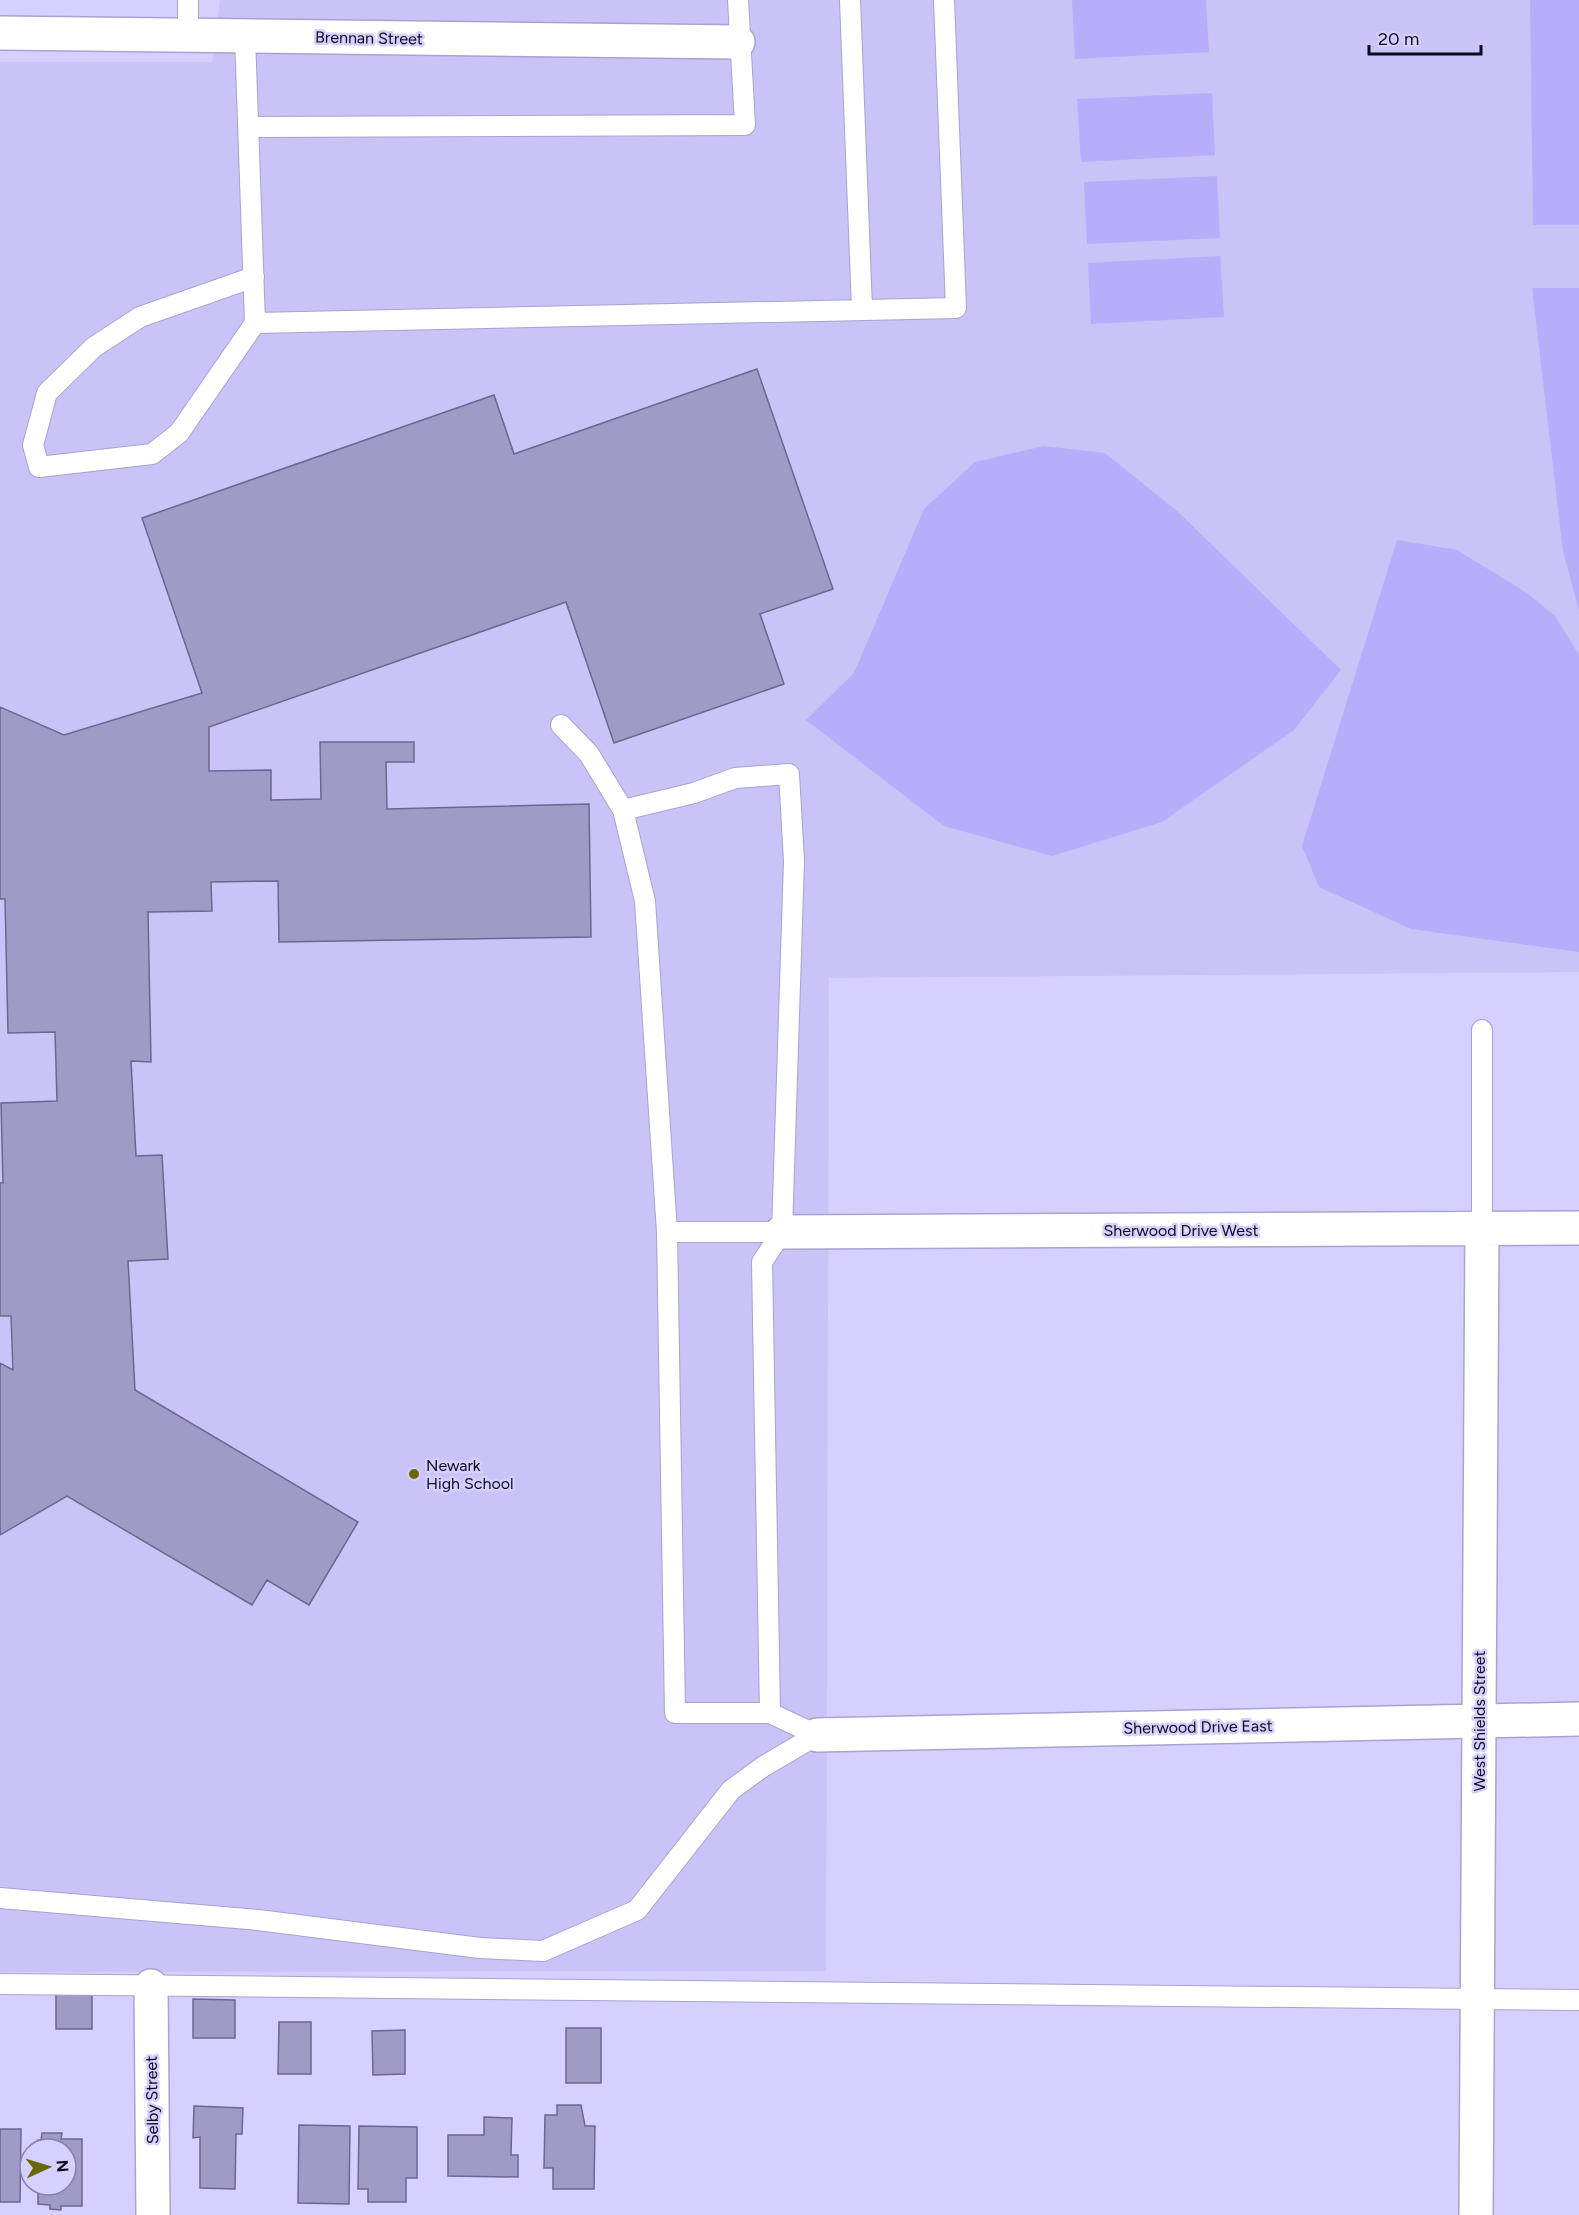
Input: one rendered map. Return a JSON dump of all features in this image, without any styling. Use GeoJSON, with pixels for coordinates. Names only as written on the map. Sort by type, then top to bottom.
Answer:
{"type":"FeatureCollection","features":[{"type":"Feature","properties":{"kind":"street","name":"Brennan Street"},"geometry":{"type":"LineString","coordinates":[[0,33],[738,42]]}},
{"type":"Feature","properties":{"kind":"street","name":"West Shields Street"},"geometry":{"type":"LineString","coordinates":[[1476,2215],[1482,1227]]}},
{"type":"Feature","properties":{"kind":"street","name":"Sherwood Drive West"},"geometry":{"type":"LineString","coordinates":[[782,1232],[1579,1228]]}},
{"type":"Feature","properties":{"kind":"street","name":"Sherwood Drive East"},"geometry":{"type":"LineString","coordinates":[[817,1735],[1579,1719]]}},
{"type":"Feature","properties":{"kind":"street","name":"Selby Street"},"geometry":{"type":"LineString","coordinates":[[150,1986],[153,2215]]}},
{"type":"Feature","properties":{"kind":"lane"},"geometry":{"type":"LineString","coordinates":[[188,0],[188,36]]}},
{"type":"Feature","properties":{"kind":"lane"},"geometry":{"type":"LineString","coordinates":[[248,127],[745,125],[738,42],[738,0]]}},
{"type":"Feature","properties":{"kind":"lane"},"geometry":{"type":"LineString","coordinates":[[850,0],[862,309]]}},
{"type":"Feature","properties":{"kind":"lane"},"geometry":{"type":"LineString","coordinates":[[255,323],[957,308],[944,0]]}},
{"type":"Feature","properties":{"kind":"lane"},"geometry":{"type":"LineString","coordinates":[[245,36],[254,277],[255,323],[179,433],[152,454],[39,467],[33,445],[47,393],[94,347],[140,317],[254,277]]}},
{"type":"Feature","properties":{"kind":"lane"},"geometry":{"type":"LineString","coordinates":[[561,725],[589,754],[623,810],[645,901],[667,1232],[675,1713],[770,1713],[817,1735]]}},
{"type":"Feature","properties":{"kind":"lane"},"geometry":{"type":"LineString","coordinates":[[623,810],[694,793],[735,778],[789,774],[794,861],[782,1232],[762,1262],[770,1713]]}},
{"type":"Feature","properties":{"kind":"lane"},"geometry":{"type":"LineString","coordinates":[[1482,1030],[1482,1227]]}},
{"type":"Feature","properties":{"kind":"lane"},"geometry":{"type":"LineString","coordinates":[[667,1232],[782,1232]]}},
{"type":"Feature","properties":{"kind":"lane"},"geometry":{"type":"LineString","coordinates":[[0,1898],[258,1920],[480,1948],[543,1951],[637,1910],[731,1790],[764,1766],[817,1735]]}},
{"type":"Feature","properties":{"kind":"lane"},"geometry":{"type":"LineString","coordinates":[[0,1984],[1478,2001],[1579,2000]]}},
{"type":"Feature","properties":{"kind":"shaded area","name":"Newark High School"},"geometry":{"type":"Polygon","coordinates":[[[220,0],[1579,0],[1579,972],[829,978],[826,1971],[0,1972],[0,62],[212,62],[220,0]]]}},
{"type":"Feature","properties":{"kind":"shaded area"},"geometry":{"type":"Polygon","coordinates":[[[1072,0],[1206,0],[1209,52],[1075,59],[1072,0]]]}},
{"type":"Feature","properties":{"kind":"shaded area"},"geometry":{"type":"Polygon","coordinates":[[[1530,0],[1579,0],[1579,225],[1533,225],[1530,0]]]}},
{"type":"Feature","properties":{"kind":"shaded area"},"geometry":{"type":"Polygon","coordinates":[[[1212,93],[1215,155],[1081,162],[1077,99],[1212,93]]]}},
{"type":"Feature","properties":{"kind":"shaded area"},"geometry":{"type":"Polygon","coordinates":[[[1217,176],[1220,238],[1087,244],[1084,182],[1217,176]]]}},
{"type":"Feature","properties":{"kind":"shaded area"},"geometry":{"type":"Polygon","coordinates":[[[1220,256],[1224,317],[1091,324],[1088,263],[1220,256]]]}},
{"type":"Feature","properties":{"kind":"shaded area"},"geometry":{"type":"Polygon","coordinates":[[[1532,288],[1579,288],[1579,611],[1563,551],[1532,288]]]}},
{"type":"Feature","properties":{"kind":"shaded area"},"geometry":{"type":"Polygon","coordinates":[[[1044,446],[1105,453],[1177,511],[1341,670],[1294,730],[1162,822],[1052,856],[944,826],[806,720],[854,673],[924,509],[975,462],[1044,446]]]}},
{"type":"Feature","properties":{"kind":"shaded area"},"geometry":{"type":"Polygon","coordinates":[[[1397,540],[1457,550],[1527,593],[1555,616],[1579,655],[1579,952],[1411,929],[1319,887],[1302,846],[1397,540]]]}},
{"type":"Feature","properties":{"kind":"building"},"geometry":{"type":"Polygon","coordinates":[[[757,369],[833,589],[760,614],[784,684],[614,743],[566,602],[209,727],[209,771],[271,770],[271,800],[321,799],[320,742],[414,742],[414,762],[386,762],[387,809],[589,804],[591,937],[279,942],[278,881],[211,882],[212,911],[148,912],[151,1062],[131,1061],[136,1156],[162,1155],[168,1259],[128,1261],[135,1390],[358,1522],[309,1605],[267,1580],[252,1605],[67,1496],[0,1535],[0,1363],[13,1370],[11,1316],[0,1316],[0,1183],[3,1183],[1,1103],[57,1101],[55,1032],[8,1033],[5,899],[0,899],[0,707],[64,735],[202,693],[142,518],[494,395],[514,454],[757,369]]]}},
{"type":"Feature","properties":{"kind":"building"},"geometry":{"type":"Polygon","coordinates":[[[92,1993],[92,2029],[56,2029],[56,1994],[92,1993]]]}},
{"type":"Feature","properties":{"kind":"building"},"geometry":{"type":"Polygon","coordinates":[[[193,1999],[235,2000],[235,2038],[193,2038],[193,1999]]]}},
{"type":"Feature","properties":{"kind":"building"},"geometry":{"type":"Polygon","coordinates":[[[279,2022],[311,2022],[311,2074],[278,2074],[279,2022]]]}},
{"type":"Feature","properties":{"kind":"building"},"geometry":{"type":"Polygon","coordinates":[[[566,2028],[601,2028],[601,2083],[566,2083],[566,2028]]]}},
{"type":"Feature","properties":{"kind":"building"},"geometry":{"type":"Polygon","coordinates":[[[405,2030],[405,2074],[373,2075],[372,2031],[405,2030]]]}},
{"type":"Feature","properties":{"kind":"building"},"geometry":{"type":"Polygon","coordinates":[[[557,2105],[581,2105],[585,2126],[595,2126],[594,2189],[553,2189],[553,2168],[544,2168],[545,2115],[557,2115],[557,2105]]]}},
{"type":"Feature","properties":{"kind":"building"},"geometry":{"type":"Polygon","coordinates":[[[194,2106],[243,2108],[242,2134],[236,2134],[235,2189],[200,2188],[200,2137],[193,2138],[194,2106]]]}},
{"type":"Feature","properties":{"kind":"building"},"geometry":{"type":"Polygon","coordinates":[[[484,2117],[512,2118],[511,2155],[518,2155],[518,2177],[448,2176],[448,2135],[484,2135],[484,2117]]]}},
{"type":"Feature","properties":{"kind":"building"},"geometry":{"type":"Polygon","coordinates":[[[299,2125],[350,2126],[349,2204],[298,2203],[299,2125]]]}},
{"type":"Feature","properties":{"kind":"building"},"geometry":{"type":"Polygon","coordinates":[[[359,2126],[417,2127],[417,2178],[406,2178],[406,2202],[368,2202],[368,2189],[358,2189],[359,2126]]]}},
{"type":"Feature","properties":{"kind":"building"},"geometry":{"type":"Polygon","coordinates":[[[0,2129],[21,2129],[21,2137],[18,2137],[18,2197],[20,2197],[20,2202],[0,2202],[0,2129]]]}},
{"type":"Feature","properties":{"kind":"building"},"geometry":{"type":"Polygon","coordinates":[[[42,2133],[62,2133],[61,2137],[41,2137],[42,2133]]]}},
{"type":"Feature","properties":{"kind":"building"},"geometry":{"type":"Polygon","coordinates":[[[78,2139],[82,2139],[82,2206],[61,2206],[61,2210],[50,2209],[50,2205],[38,2204],[38,2197],[78,2197],[78,2139]]]}},
{"type":"Feature","properties":{"kind":"place","name":"Newark High School"},"geometry":{"type":"Point","coordinates":[414,1474]}}]}
